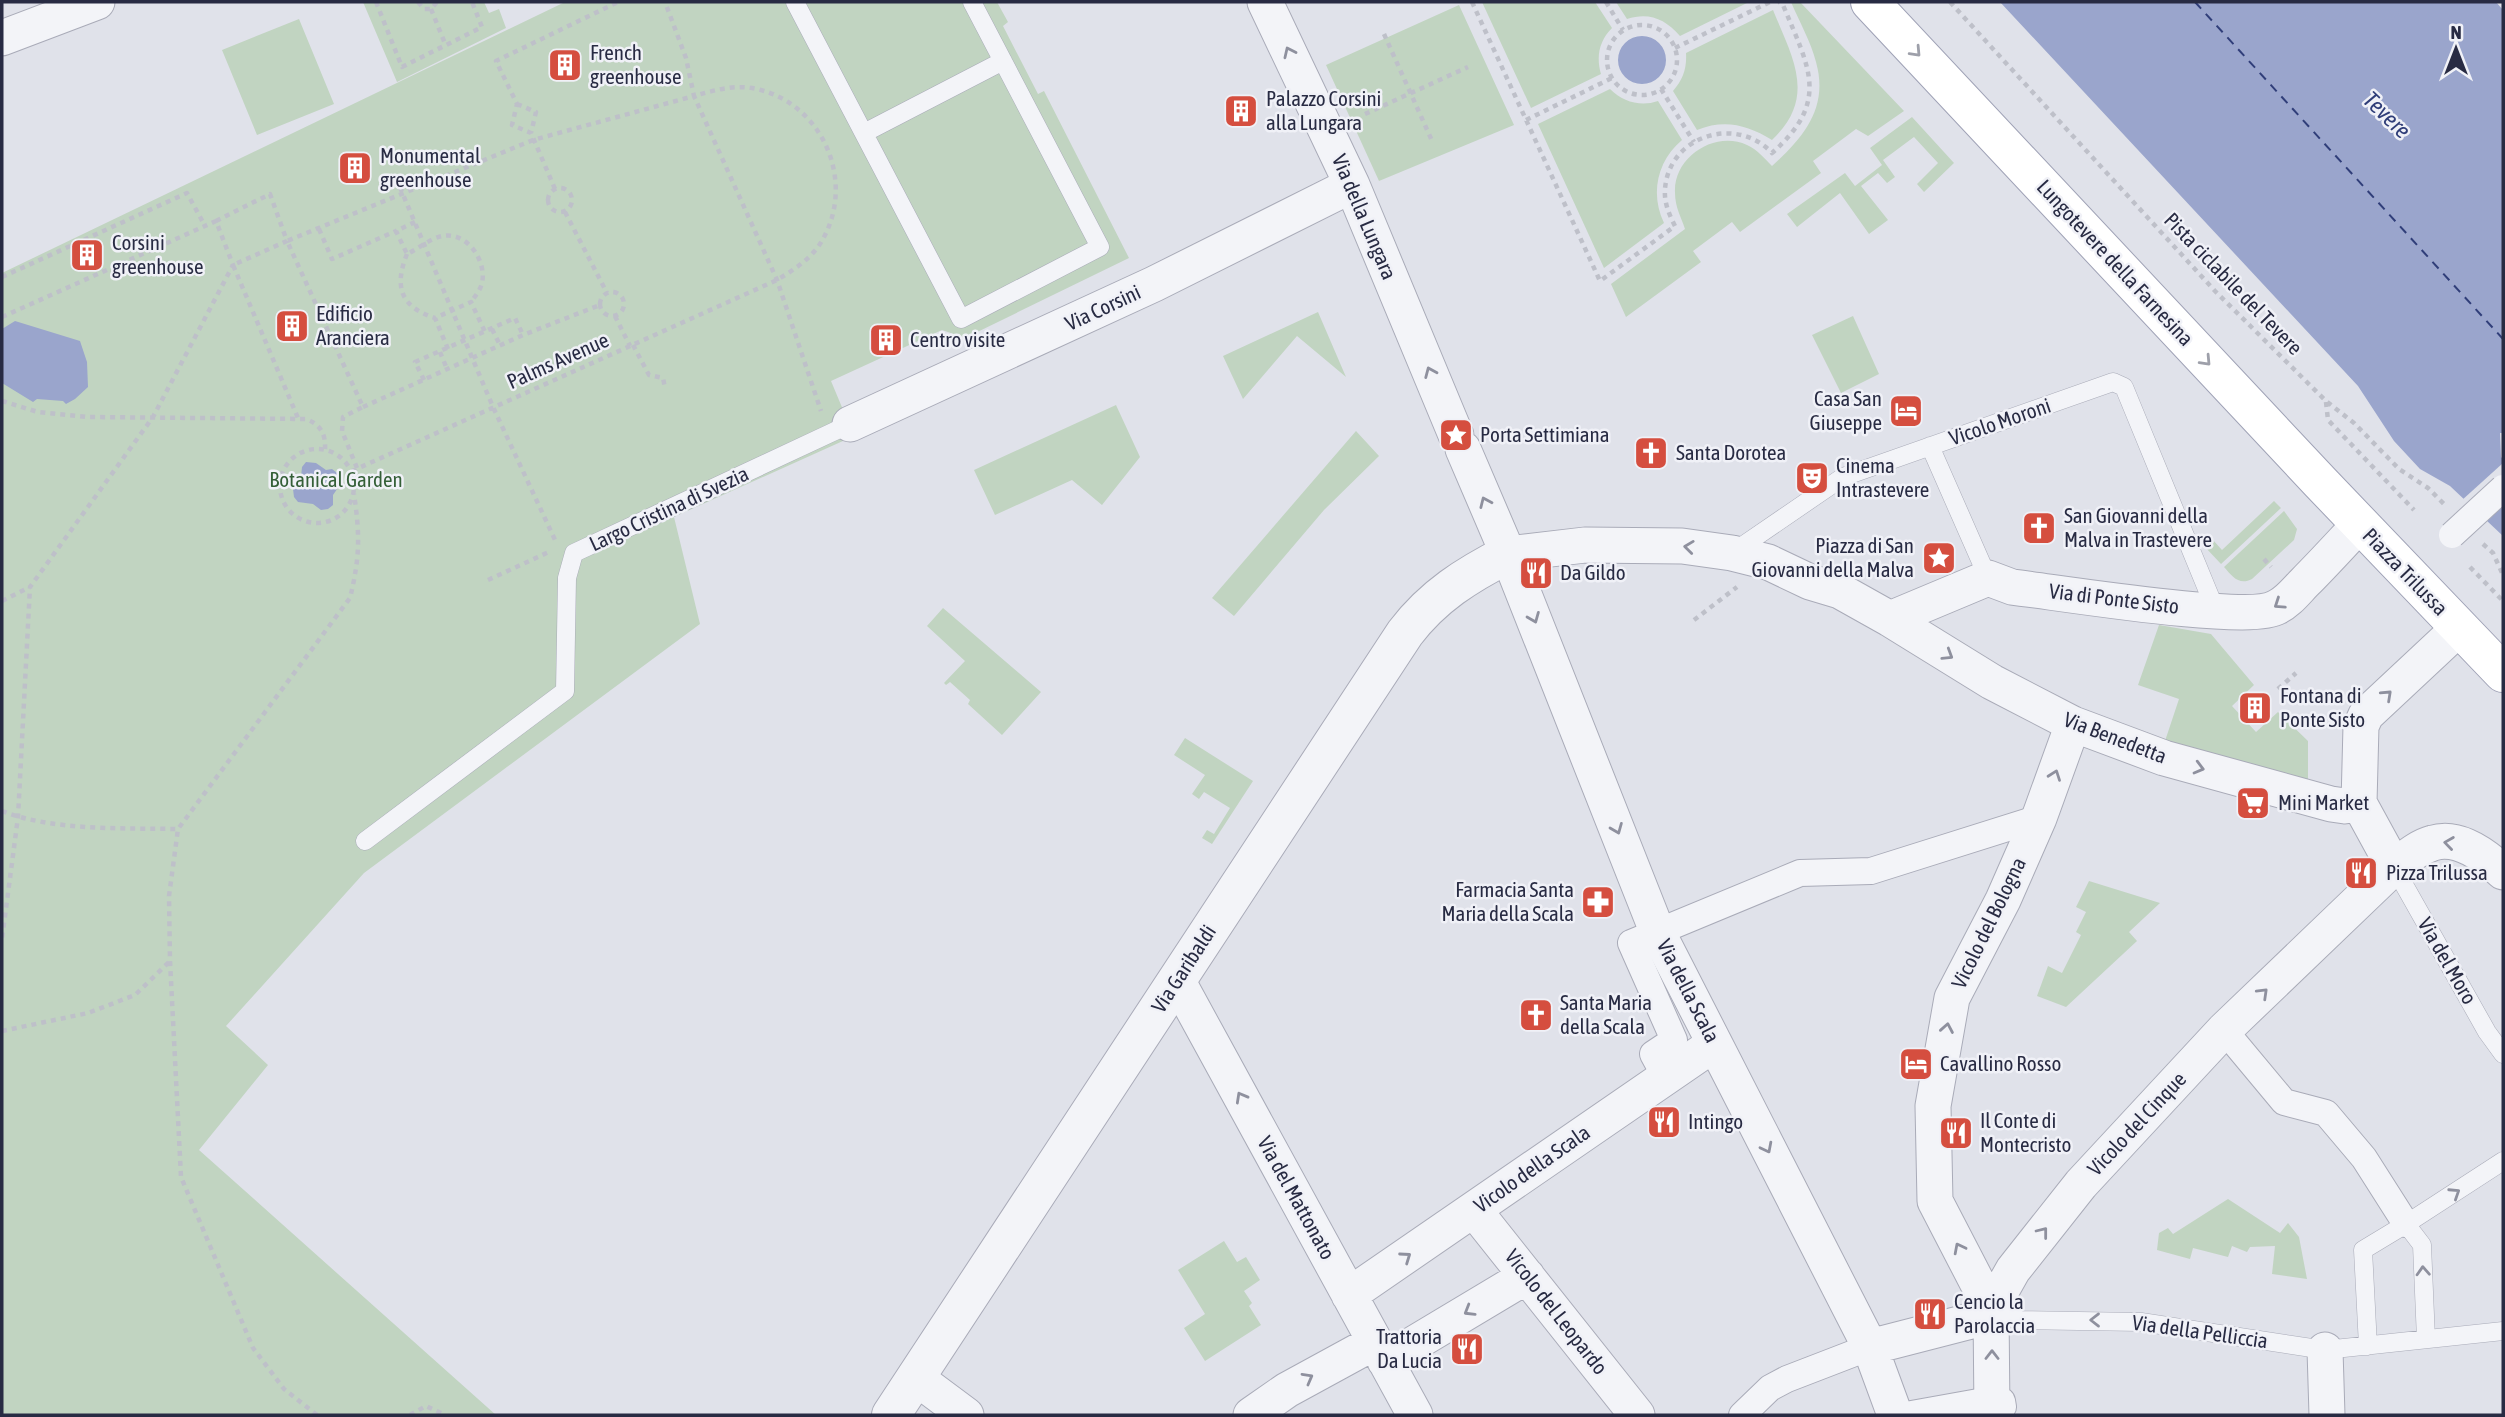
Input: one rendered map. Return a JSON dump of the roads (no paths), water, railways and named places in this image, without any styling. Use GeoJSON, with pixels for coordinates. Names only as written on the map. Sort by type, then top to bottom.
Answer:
{"type":"FeatureCollection","features":[{"type":"Feature","properties":{"kind":"main road","name":"Lungotevere della Farnesina"},"geometry":{"type":"LineString","coordinates":[[1870,2],[2360,524]]}},
{"type":"Feature","properties":{"kind":"main road","name":"Piazza Trilussa"},"geometry":{"type":"LineString","coordinates":[[2360,524],[2480,650]]}},
{"type":"Feature","properties":{"kind":"street"},"geometry":{"type":"LineString","coordinates":[[2,38],[97,2]]}},
{"type":"Feature","properties":{"kind":"street","name":"Via della Lungara"},"geometry":{"type":"LineString","coordinates":[[1265,2],[1352,185],[1508,554]]}},
{"type":"Feature","properties":{"kind":"street","name":"Via Corsini"},"geometry":{"type":"LineString","coordinates":[[850,424],[1154,284],[1352,185]]}},
{"type":"Feature","properties":{"kind":"street"},"geometry":{"type":"LineString","coordinates":[[2463,535],[2503,488]]}},
{"type":"Feature","properties":{"kind":"street","name":"Piazza Trilussa"},"geometry":{"type":"LineString","coordinates":[[2216,611],[2258,613],[2279,607],[2360,524]]}},
{"type":"Feature","properties":{"kind":"street","name":"Via Benedetta"},"geometry":{"type":"LineString","coordinates":[[1508,554],[1585,545],[1682,546],[1732,553],[1768,562],[1810,582],[1840,591],[1992,682],[2073,724],[2164,758],[2318,801],[2345,806],[2359,803]]}},
{"type":"Feature","properties":{"kind":"street","name":"Via della Scala"},"geometry":{"type":"LineString","coordinates":[[1508,554],[1657,930],[1870,1347],[1895,1415]]}},
{"type":"Feature","properties":{"kind":"street","name":"Via Garibaldi"},"geometry":{"type":"LineString","coordinates":[[891,1415],[1414,621],[1453,584],[1508,554]]}},
{"type":"Feature","properties":{"kind":"street"},"geometry":{"type":"LineString","coordinates":[[1890,619],[2000,582]]}},
{"type":"Feature","properties":{"kind":"street","name":"Via di Ponte Sisto"},"geometry":{"type":"LineString","coordinates":[[2000,582],[2216,611]]}},
{"type":"Feature","properties":{"kind":"street","name":"Piazza Trilussa"},"geometry":{"type":"LineString","coordinates":[[2359,803],[2361,726],[2366,715],[2480,650]]}},
{"type":"Feature","properties":{"kind":"street","name":"Vicolo del Bologna"},"geometry":{"type":"LineString","coordinates":[[1991,1309],[1935,1201],[1933,1106],[1952,998],[2003,900],[2039,818],[2073,724]]}},
{"type":"Feature","properties":{"kind":"street"},"geometry":{"type":"LineString","coordinates":[[2359,803],[2394,867]]}},
{"type":"Feature","properties":{"kind":"street","name":"Vicolo del Bologna"},"geometry":{"type":"LineString","coordinates":[[1666,1078],[1653,1054],[1674,1040],[1631,943],[1800,873],[1871,871],[2039,818]]}},
{"type":"Feature","properties":{"kind":"street","name":"Vicolo del Cinque"},"geometry":{"type":"LineString","coordinates":[[1991,1309],[2013,1270],[2081,1184],[2224,1030],[2394,867],[2420,848],[2434,842],[2446,841],[2478,852],[2503,872]]}},
{"type":"Feature","properties":{"kind":"street","name":"Via del Mattonato"},"geometry":{"type":"LineString","coordinates":[[1177,980],[1415,1415]]}},
{"type":"Feature","properties":{"kind":"street"},"geometry":{"type":"LineString","coordinates":[[2224,1030],[2284,1102],[2326,1114],[2364,1158],[2406,1224]]}},
{"type":"Feature","properties":{"kind":"street","name":"Vicolo della Scala"},"geometry":{"type":"LineString","coordinates":[[1349,1296],[1714,1044]]}},
{"type":"Feature","properties":{"kind":"street","name":"Vicolo del Leopardo"},"geometry":{"type":"LineString","coordinates":[[1474,1210],[1637,1415]]}},
{"type":"Feature","properties":{"kind":"street"},"geometry":{"type":"LineString","coordinates":[[1251,1415],[1287,1390],[1380,1351],[1527,1276]]}},
{"type":"Feature","properties":{"kind":"street"},"geometry":{"type":"LineString","coordinates":[[1742,1415],[1770,1388],[1787,1379],[1870,1347],[1968,1322],[1991,1309],[1996,1411]]}},
{"type":"Feature","properties":{"kind":"street"},"geometry":{"type":"LineString","coordinates":[[2325,1350],[2327,1415]]}},
{"type":"Feature","properties":{"kind":"street"},"geometry":{"type":"LineString","coordinates":[[915,1377],[966,1415]]}},
{"type":"Feature","properties":{"kind":"street"},"geometry":{"type":"LineString","coordinates":[[1906,1415],[1984,1401],[1996,1411]]}},
{"type":"Feature","properties":{"kind":"lane"},"geometry":{"type":"LineString","coordinates":[[796,2],[961,319],[1100,247],[972,2]]}},
{"type":"Feature","properties":{"kind":"lane"},"geometry":{"type":"LineString","coordinates":[[863,133],[1003,61]]}},
{"type":"Feature","properties":{"kind":"lane","name":"Vicolo Moroni"},"geometry":{"type":"LineString","coordinates":[[1732,553],[1843,477],[2113,382],[2124,387],[2216,611]]}},
{"type":"Feature","properties":{"kind":"lane","name":"Largo Cristina di Svezia"},"geometry":{"type":"LineString","coordinates":[[365,841],[565,691],[567,578],[574,553],[850,424]]}},
{"type":"Feature","properties":{"kind":"lane"},"geometry":{"type":"LineString","coordinates":[[1930,446],[2000,582]]}},
{"type":"Feature","properties":{"kind":"lane","name":"Via del Moro"},"geometry":{"type":"LineString","coordinates":[[2394,867],[2487,1032],[2503,1054]]}},
{"type":"Feature","properties":{"kind":"lane"},"geometry":{"type":"LineString","coordinates":[[2368,1346],[2362,1250],[2503,1161]]}},
{"type":"Feature","properties":{"kind":"lane"},"geometry":{"type":"LineString","coordinates":[[2406,1224],[2422,1245],[2426,1339]]}},
{"type":"Feature","properties":{"kind":"lane","name":"Via della Pelliccia"},"geometry":{"type":"LineString","coordinates":[[1991,1309],[2020,1320],[2141,1322],[2325,1350],[2503,1331]]}},
{"type":"Feature","properties":{"kind":"water","name":"Tevere"},"geometry":{"type":"Polygon","coordinates":[[[2000,2],[2496,2],[2503,10],[2503,433],[2500,433],[2503,459],[2503,536],[2450,486],[2420,469],[2394,441],[2358,386],[2000,2]]]}},
{"type":"Feature","properties":{"kind":"water"},"geometry":{"type":"Polygon","coordinates":[[[1642,36],[1659,43],[1666,60],[1659,77],[1642,84],[1625,77],[1618,60],[1625,43],[1642,36]]]}},
{"type":"Feature","properties":{"kind":"water"},"geometry":{"type":"Polygon","coordinates":[[[15,321],[80,341],[87,362],[88,387],[66,404],[63,401],[37,399],[33,402],[2,383],[2,329],[15,321]]]}},
{"type":"Feature","properties":{"kind":"water"},"geometry":{"type":"Polygon","coordinates":[[[306,462],[316,463],[326,470],[332,469],[341,476],[342,482],[333,495],[333,505],[328,509],[321,510],[313,504],[298,502],[294,497],[293,489],[306,462]]]}},
{"type":"Feature","properties":{"kind":"place","name":"French greenhouse"},"geometry":{"type":"Point","coordinates":[565,65]}},
{"type":"Feature","properties":{"kind":"place","name":"Palazzo Corsini alla Lungara"},"geometry":{"type":"Point","coordinates":[1241,111]}},
{"type":"Feature","properties":{"kind":"place","name":"Monumental greenhouse"},"geometry":{"type":"Point","coordinates":[355,168]}},
{"type":"Feature","properties":{"kind":"place","name":"Corsini greenhouse"},"geometry":{"type":"Point","coordinates":[87,255]}},
{"type":"Feature","properties":{"kind":"place","name":"Edificio Aranciera"},"geometry":{"type":"Point","coordinates":[292,326]}},
{"type":"Feature","properties":{"kind":"place","name":"Centro visite"},"geometry":{"type":"Point","coordinates":[886,340]}},
{"type":"Feature","properties":{"kind":"place","name":"Casa San Giuseppe"},"geometry":{"type":"Point","coordinates":[1906,411]}},
{"type":"Feature","properties":{"kind":"place","name":"Porta Settimiana"},"geometry":{"type":"Point","coordinates":[1456,435]}},
{"type":"Feature","properties":{"kind":"place","name":"Santa Dorotea"},"geometry":{"type":"Point","coordinates":[1651,453]}},
{"type":"Feature","properties":{"kind":"place","name":"Cinema Intrastevere"},"geometry":{"type":"Point","coordinates":[1812,478]}},
{"type":"Feature","properties":{"kind":"place","name":"San Giovanni della Malva in Trastevere"},"geometry":{"type":"Point","coordinates":[2039,528]}},
{"type":"Feature","properties":{"kind":"place","name":"Piazza di San Giovanni della Malva"},"geometry":{"type":"Point","coordinates":[1939,558]}},
{"type":"Feature","properties":{"kind":"place","name":"Da Gildo"},"geometry":{"type":"Point","coordinates":[1536,573]}},
{"type":"Feature","properties":{"kind":"place","name":"Fontana di Ponte Sisto"},"geometry":{"type":"Point","coordinates":[2255,708]}},
{"type":"Feature","properties":{"kind":"place","name":"Mini Market"},"geometry":{"type":"Point","coordinates":[2253,803]}},
{"type":"Feature","properties":{"kind":"place","name":"Pizza Trilussa"},"geometry":{"type":"Point","coordinates":[2361,873]}},
{"type":"Feature","properties":{"kind":"place","name":"Farmacia Santa Maria della Scala"},"geometry":{"type":"Point","coordinates":[1598,902]}},
{"type":"Feature","properties":{"kind":"place","name":"Santa Maria della Scala"},"geometry":{"type":"Point","coordinates":[1536,1015]}},
{"type":"Feature","properties":{"kind":"place","name":"Cavallino Rosso"},"geometry":{"type":"Point","coordinates":[1916,1064]}},
{"type":"Feature","properties":{"kind":"place","name":"Intingo"},"geometry":{"type":"Point","coordinates":[1664,1122]}},
{"type":"Feature","properties":{"kind":"place","name":"Il Conte di Montecristo"},"geometry":{"type":"Point","coordinates":[1956,1133]}},
{"type":"Feature","properties":{"kind":"place","name":"Cencio la Parolaccia"},"geometry":{"type":"Point","coordinates":[1930,1314]}},
{"type":"Feature","properties":{"kind":"place","name":"Trattoria Da Lucia"},"geometry":{"type":"Point","coordinates":[1467,1349]}},
{"type":"Feature","properties":{"kind":"park label","name":"Botanical Garden"},"geometry":{"type":"Point","coordinates":[336,480]}}]}
